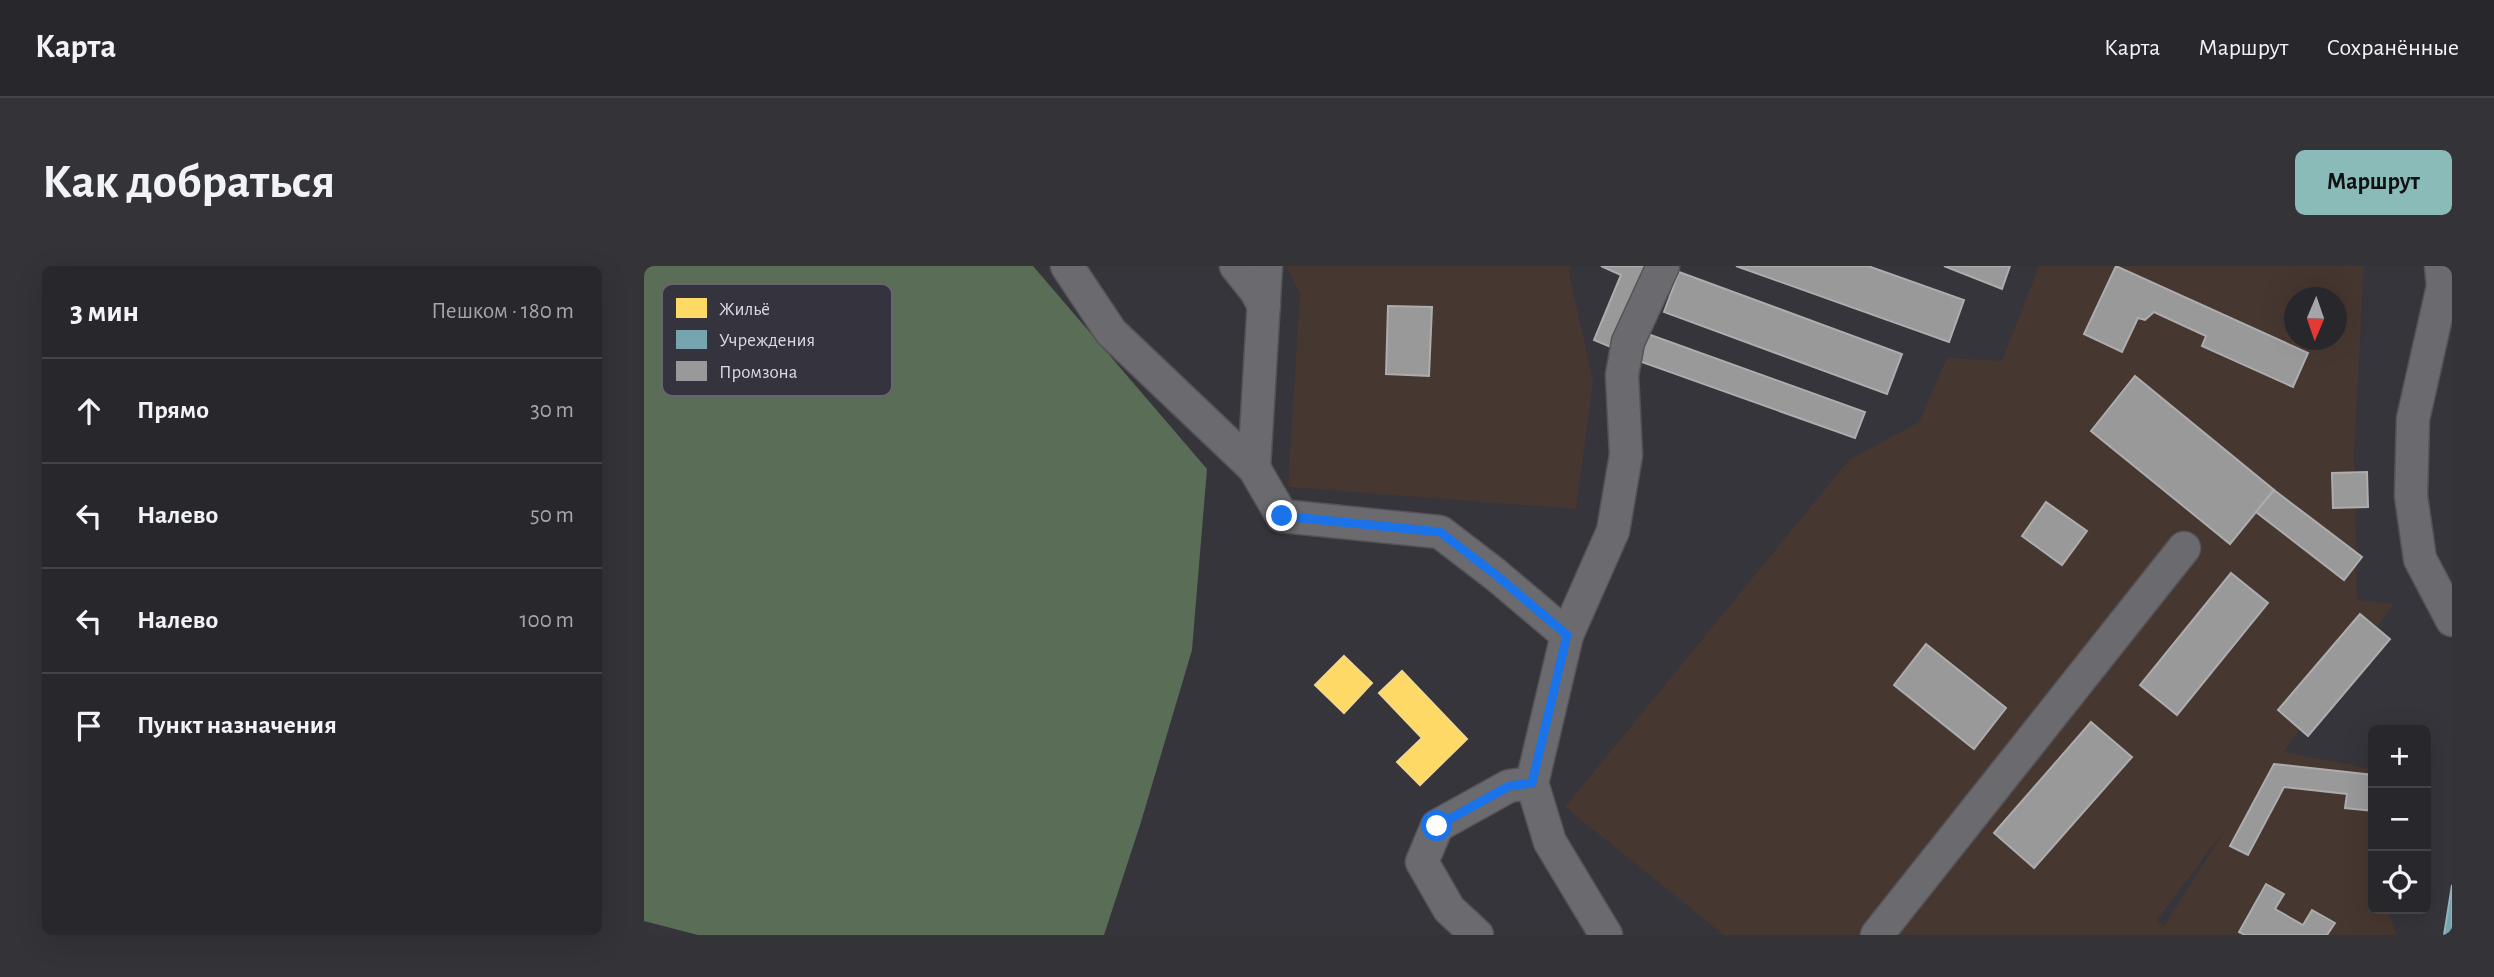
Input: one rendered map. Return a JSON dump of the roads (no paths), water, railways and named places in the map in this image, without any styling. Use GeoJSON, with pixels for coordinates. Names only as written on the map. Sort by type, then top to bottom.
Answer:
{"type":"FeatureCollection","features":[{"type":"Feature","properties":{"kind":"street"},"geometry":{"type":"LineString","coordinates":[[1067,266],[1111,332],[1254,468],[1282,516],[1440,532],[1567,635]]}},
{"type":"Feature","properties":{"kind":"street"},"geometry":{"type":"LineString","coordinates":[[1236,266],[1264,306]]}},
{"type":"Feature","properties":{"kind":"street"},"geometry":{"type":"LineString","coordinates":[[1254,468],[1266,266]]}},
{"type":"Feature","properties":{"kind":"street"},"geometry":{"type":"LineString","coordinates":[[1606,935],[1550,842],[1532,783],[1567,635],[1613,531],[1626,455],[1622,375],[1628,341],[1663,266]]}},
{"type":"Feature","properties":{"kind":"street"},"geometry":{"type":"LineString","coordinates":[[2441,266],[2443,286],[2413,419],[2411,496],[2420,559],[2452,620]]}},
{"type":"Feature","properties":{"kind":"street"},"geometry":{"type":"LineString","coordinates":[[1877,935],[2183,548]]}},
{"type":"Feature","properties":{"kind":"street"},"geometry":{"type":"LineString","coordinates":[[1477,935],[1449,909],[1422,862],[1437,826],[1509,786],[1532,783]]}}]}
